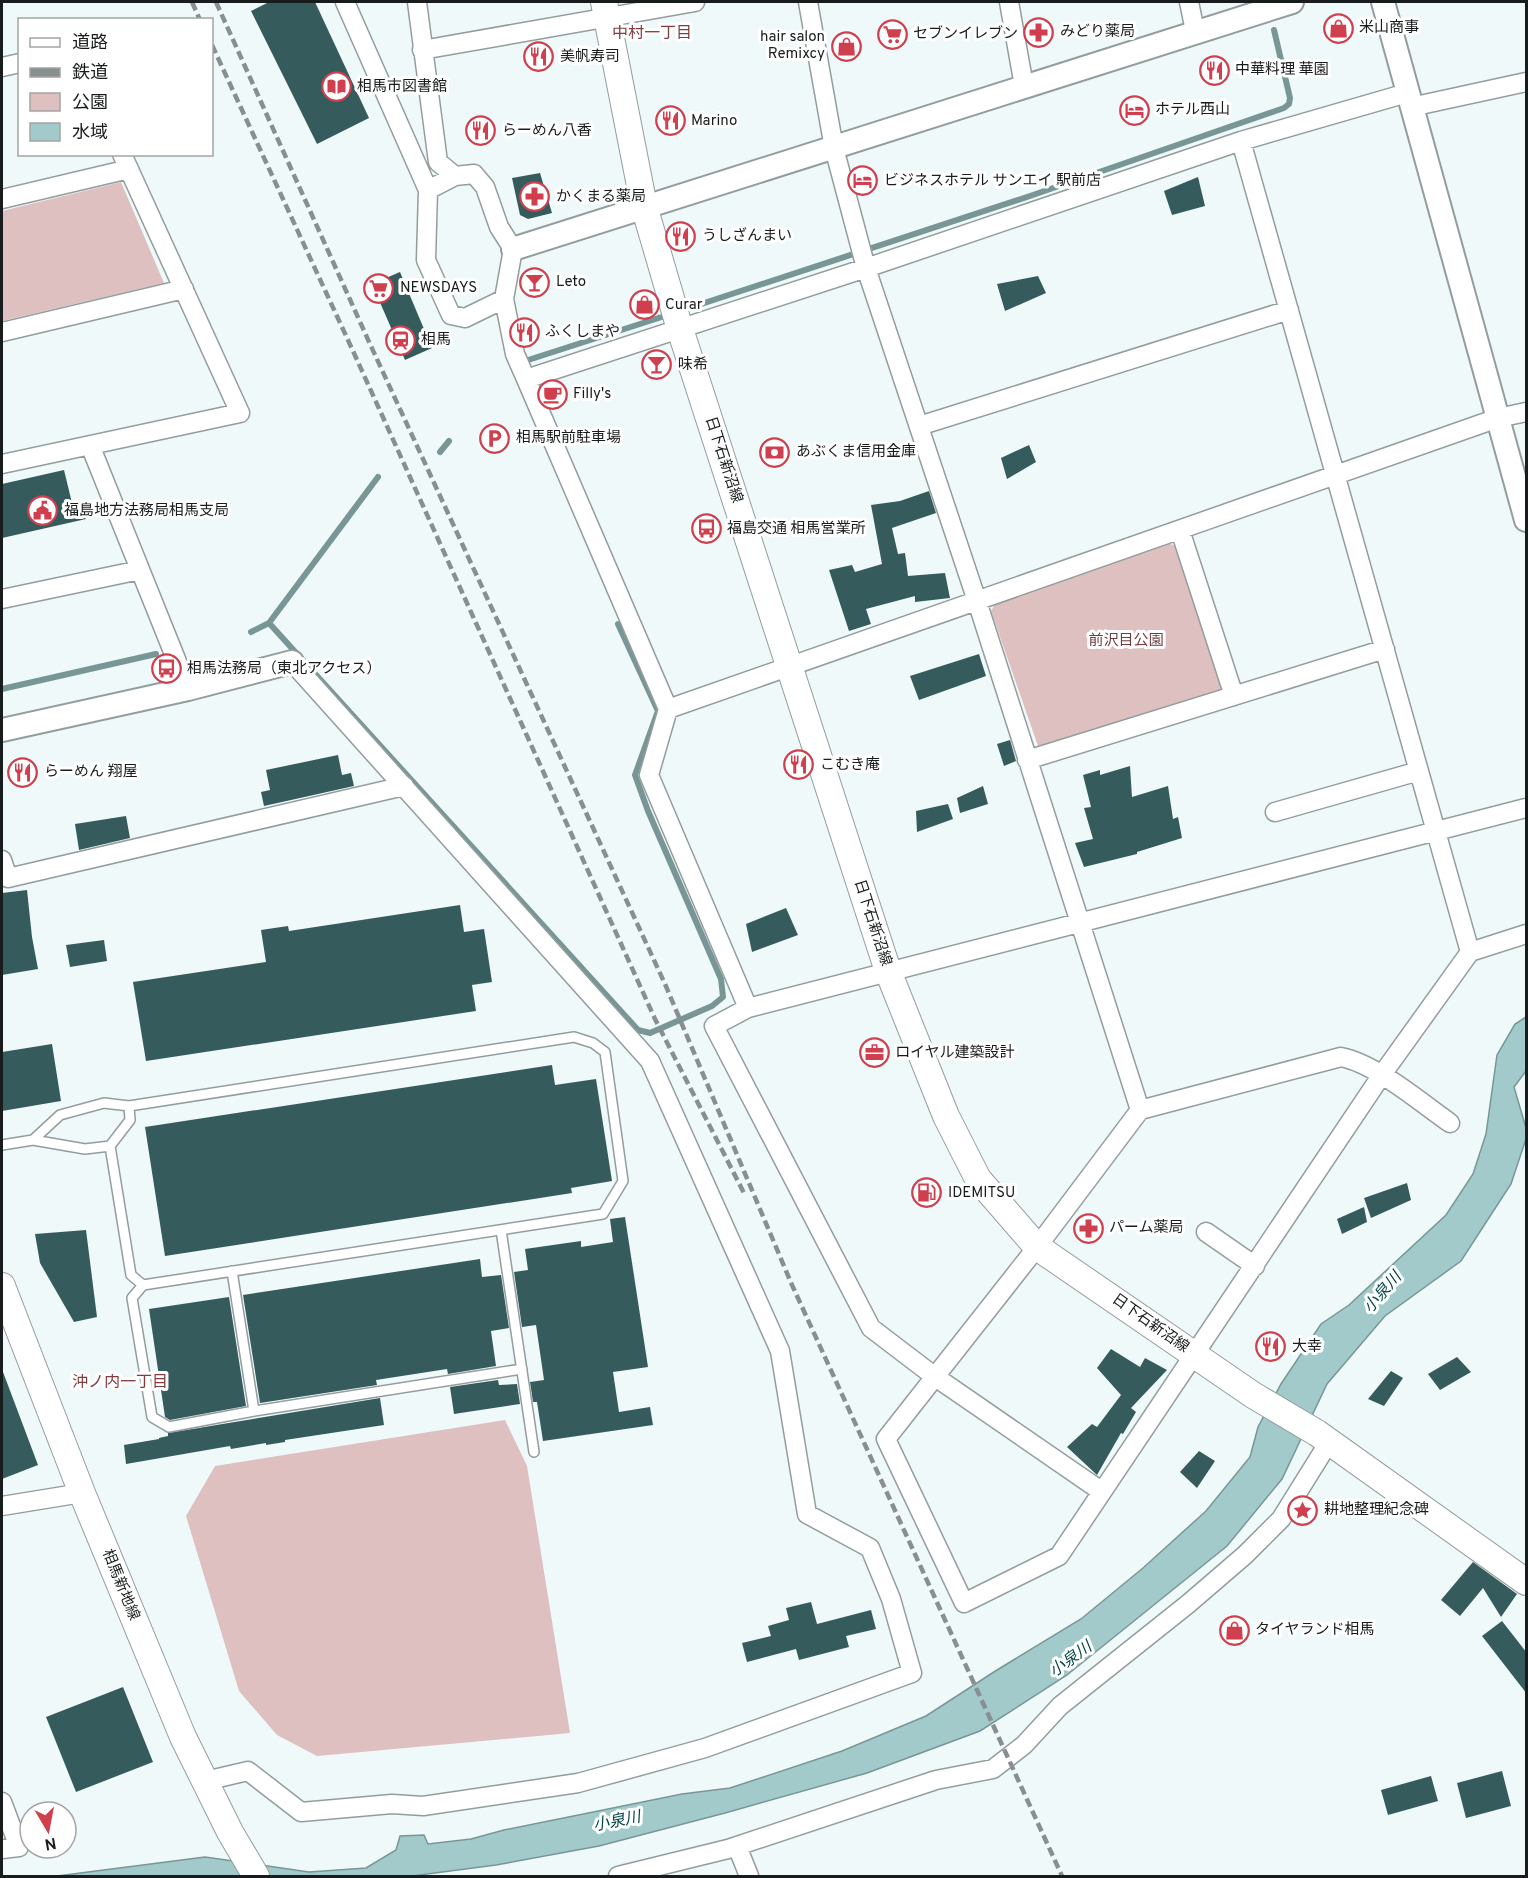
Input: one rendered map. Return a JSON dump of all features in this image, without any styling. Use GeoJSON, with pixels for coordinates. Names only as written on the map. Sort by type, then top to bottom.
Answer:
{"type":"FeatureCollection","features":[{"type":"Feature","properties":{"kind":"main road","name":"日下石新沼線"},"geometry":{"type":"LineString","coordinates":[[606,9],[644,206],[677,317],[888,972],[946,1116],[978,1179],[1037,1247],[1253,1395],[1323,1438],[1527,1582]]}},
{"type":"Feature","properties":{"kind":"main road","name":"相馬新地線"},"geometry":{"type":"LineString","coordinates":[[2,1286],[82,1493],[183,1737],[230,1832],[255,1876]]}},
{"type":"Feature","properties":{"kind":"street"},"geometry":{"type":"LineString","coordinates":[[345,2],[428,190],[426,260],[451,315],[465,318],[504,299]]}},
{"type":"Feature","properties":{"kind":"street"},"geometry":{"type":"LineString","coordinates":[[417,2],[438,162],[455,176]]}},
{"type":"Feature","properties":{"kind":"street"},"geometry":{"type":"LineString","coordinates":[[422,50],[606,9],[694,2]]}},
{"type":"Feature","properties":{"kind":"street"},"geometry":{"type":"LineString","coordinates":[[808,2],[834,148],[863,257],[977,601],[1140,1110]]}},
{"type":"Feature","properties":{"kind":"street"},"geometry":{"type":"LineString","coordinates":[[1010,2],[1024,86]]}},
{"type":"Feature","properties":{"kind":"street"},"geometry":{"type":"LineString","coordinates":[[1189,2],[1196,31]]}},
{"type":"Feature","properties":{"kind":"street"},"geometry":{"type":"LineString","coordinates":[[513,249],[1292,2]]}},
{"type":"Feature","properties":{"kind":"street"},"geometry":{"type":"LineString","coordinates":[[1383,2],[1525,510]]}},
{"type":"Feature","properties":{"kind":"street"},"geometry":{"type":"LineString","coordinates":[[2,67],[18,63]]}},
{"type":"Feature","properties":{"kind":"street"},"geometry":{"type":"LineString","coordinates":[[526,379],[677,317],[863,257],[1241,141],[1409,100],[1527,82]]}},
{"type":"Feature","properties":{"kind":"street"},"geometry":{"type":"LineString","coordinates":[[1241,141],[1470,952]]}},
{"type":"Feature","properties":{"kind":"street"},"geometry":{"type":"LineString","coordinates":[[2,199],[125,162],[240,412],[2,464]]}},
{"type":"Feature","properties":{"kind":"street"},"geometry":{"type":"LineString","coordinates":[[428,190],[455,176],[474,174],[485,188],[499,227],[513,249],[504,299],[515,354],[668,709],[649,775],[748,1008]]}},
{"type":"Feature","properties":{"kind":"street"},"geometry":{"type":"LineString","coordinates":[[2,332],[184,289]]}},
{"type":"Feature","properties":{"kind":"street"},"geometry":{"type":"LineString","coordinates":[[919,426],[1289,310]]}},
{"type":"Feature","properties":{"kind":"street"},"geometry":{"type":"LineString","coordinates":[[668,709],[1498,418],[1527,412]]}},
{"type":"Feature","properties":{"kind":"street"},"geometry":{"type":"LineString","coordinates":[[90,445],[188,689]]}},
{"type":"Feature","properties":{"kind":"street"},"geometry":{"type":"LineString","coordinates":[[1180,530],[1234,696]]}},
{"type":"Feature","properties":{"kind":"street"},"geometry":{"type":"LineString","coordinates":[[2,600],[140,570]]}},
{"type":"Feature","properties":{"kind":"street"},"geometry":{"type":"LineString","coordinates":[[1027,760],[1384,649]]}},
{"type":"Feature","properties":{"kind":"street"},"geometry":{"type":"LineString","coordinates":[[2,730],[188,689],[292,662],[650,1061],[780,1351],[807,1514],[870,1548],[891,1599],[912,1673],[705,1748],[578,1783],[423,1806],[392,1804],[302,1812],[248,1771],[206,1781]]}},
{"type":"Feature","properties":{"kind":"street"},"geometry":{"type":"LineString","coordinates":[[1275,812],[1419,771]]}},
{"type":"Feature","properties":{"kind":"street"},"geometry":{"type":"LineString","coordinates":[[2,860],[8,878],[404,786]]}},
{"type":"Feature","properties":{"kind":"street"},"geometry":{"type":"LineString","coordinates":[[1101,1491],[934,1377],[870,1328],[714,1026],[748,1008],[1527,808]]}},
{"type":"Feature","properties":{"kind":"street"},"geometry":{"type":"LineString","coordinates":[[1450,1123],[1382,1076],[1356,1060],[1341,1057],[1140,1110],[1037,1247],[886,1439],[964,1602],[1059,1557],[1101,1491],[1195,1356],[1382,1076],[1470,952],[1527,934]]}},
{"type":"Feature","properties":{"kind":"street"},"geometry":{"type":"LineString","coordinates":[[1206,1232],[1255,1266]]}},
{"type":"Feature","properties":{"kind":"street"},"geometry":{"type":"LineString","coordinates":[[618,1876],[651,1873],[936,1780],[993,1769],[1024,1745],[1060,1706],[1188,1604],[1245,1555],[1281,1519],[1323,1438]]}},
{"type":"Feature","properties":{"kind":"street"},"geometry":{"type":"LineString","coordinates":[[2,1506],[82,1493]]}},
{"type":"Feature","properties":{"kind":"street"},"geometry":{"type":"LineString","coordinates":[[2,1802],[19,1847],[2,1849]]}},
{"type":"Feature","properties":{"kind":"street"},"geometry":{"type":"LineString","coordinates":[[737,1846],[749,1876]]}},
{"type":"Feature","properties":{"kind":"lane"},"geometry":{"type":"LineString","coordinates":[[33,1140],[60,1115],[104,1103],[129,1106],[574,1037],[593,1043],[605,1052],[623,1181],[603,1214],[143,1285],[132,1298],[152,1417],[169,1427],[254,1411],[522,1369]]}},
{"type":"Feature","properties":{"kind":"lane"},"geometry":{"type":"LineString","coordinates":[[2,1145],[33,1140],[85,1149],[110,1146],[130,1120],[129,1106]]}},
{"type":"Feature","properties":{"kind":"lane"},"geometry":{"type":"LineString","coordinates":[[110,1146],[131,1275],[143,1285]]}},
{"type":"Feature","properties":{"kind":"lane"},"geometry":{"type":"LineString","coordinates":[[501,1230],[534,1452]]}},
{"type":"Feature","properties":{"kind":"lane"},"geometry":{"type":"LineString","coordinates":[[232,1271],[254,1411]]}},
{"type":"Feature","properties":{"kind":"green space"},"geometry":{"type":"Polygon","coordinates":[[[121,182],[164,283],[2,321],[2,211],[121,182]]]}},
{"type":"Feature","properties":{"kind":"green space","name":"前沢目公園"},"geometry":{"type":"Polygon","coordinates":[[[1169,543],[1180,549],[1223,685],[1219,694],[1047,747],[1038,746],[991,611],[995,604],[1169,543]]]}},
{"type":"Feature","properties":{"kind":"green space"},"geometry":{"type":"Polygon","coordinates":[[[505,1420],[527,1466],[570,1733],[317,1756],[277,1735],[239,1691],[186,1516],[215,1466],[505,1420]]]}},
{"type":"Feature","properties":{"kind":"water","name":"小泉川"},"geometry":{"type":"Polygon","coordinates":[[[1526,1017],[1526,1071],[1514,1087],[1526,1128],[1526,1139],[1511,1184],[1461,1261],[1385,1316],[1327,1384],[1282,1479],[1227,1546],[1067,1675],[980,1731],[867,1773],[725,1813],[599,1846],[496,1865],[412,1876],[57,1876],[205,1857],[309,1872],[366,1868],[396,1850],[400,1836],[424,1835],[428,1844],[471,1839],[504,1830],[682,1794],[730,1788],[842,1751],[926,1716],[1081,1619],[1143,1568],[1206,1511],[1250,1457],[1258,1427],[1281,1384],[1321,1324],[1349,1305],[1446,1215],[1473,1174],[1486,1134],[1497,1055],[1515,1024],[1526,1017]]]}},
{"type":"Feature","properties":{"kind":"building"},"geometry":{"type":"Polygon","coordinates":[[[269,2],[315,2],[369,118],[317,144],[251,11],[269,2]]]}},
{"type":"Feature","properties":{"kind":"building"},"geometry":{"type":"Polygon","coordinates":[[[540,173],[552,213],[528,219],[520,215],[512,178],[540,173]]]}},
{"type":"Feature","properties":{"kind":"building"},"geometry":{"type":"Polygon","coordinates":[[[1198,177],[1205,206],[1172,215],[1164,191],[1198,177]]]}},
{"type":"Feature","properties":{"kind":"building"},"geometry":{"type":"Polygon","coordinates":[[[400,272],[432,348],[405,360],[372,284],[400,272]]]}},
{"type":"Feature","properties":{"kind":"building"},"geometry":{"type":"Polygon","coordinates":[[[1038,276],[1046,293],[1005,311],[997,284],[1038,276]]]}},
{"type":"Feature","properties":{"kind":"building"},"geometry":{"type":"Polygon","coordinates":[[[1029,445],[1036,462],[1007,479],[1001,458],[1029,445]]]}},
{"type":"Feature","properties":{"kind":"building","name":"福島地方法務局相馬支局"},"geometry":{"type":"Polygon","coordinates":[[[64,470],[72,503],[82,501],[86,519],[2,538],[2,484],[64,470]]]}},
{"type":"Feature","properties":{"kind":"building"},"geometry":{"type":"Polygon","coordinates":[[[929,491],[936,513],[892,528],[898,554],[905,553],[908,576],[945,573],[950,598],[915,602],[915,596],[866,609],[871,624],[849,631],[829,570],[852,565],[855,572],[882,564],[871,505],[900,501],[929,491]]]}},
{"type":"Feature","properties":{"kind":"building"},"geometry":{"type":"Polygon","coordinates":[[[979,654],[986,676],[919,700],[910,676],[979,654]]]}},
{"type":"Feature","properties":{"kind":"building"},"geometry":{"type":"Polygon","coordinates":[[[1010,740],[1016,761],[1004,766],[997,744],[1010,740]]]}},
{"type":"Feature","properties":{"kind":"building"},"geometry":{"type":"Polygon","coordinates":[[[338,755],[342,775],[351,773],[354,786],[264,806],[261,792],[270,790],[266,770],[338,755]]]}},
{"type":"Feature","properties":{"kind":"building"},"geometry":{"type":"Polygon","coordinates":[[[1130,766],[1132,797],[1168,786],[1173,819],[1178,817],[1182,838],[1137,852],[1137,854],[1084,867],[1075,843],[1093,839],[1084,808],[1091,807],[1083,775],[1100,770],[1100,775],[1130,766]]]}},
{"type":"Feature","properties":{"kind":"building"},"geometry":{"type":"Polygon","coordinates":[[[983,786],[988,804],[960,813],[957,798],[983,786]]]}},
{"type":"Feature","properties":{"kind":"building"},"geometry":{"type":"Polygon","coordinates":[[[948,804],[953,819],[917,832],[916,811],[948,804]]]}},
{"type":"Feature","properties":{"kind":"building"},"geometry":{"type":"Polygon","coordinates":[[[126,816],[130,838],[79,850],[75,824],[126,816]]]}},
{"type":"Feature","properties":{"kind":"building"},"geometry":{"type":"Polygon","coordinates":[[[27,890],[38,969],[2,975],[2,893],[27,890]]]}},
{"type":"Feature","properties":{"kind":"building"},"geometry":{"type":"Polygon","coordinates":[[[460,905],[464,932],[484,929],[492,982],[472,985],[476,1011],[146,1061],[133,982],[266,962],[261,930],[288,926],[289,931],[460,905]]]}},
{"type":"Feature","properties":{"kind":"building"},"geometry":{"type":"Polygon","coordinates":[[[786,908],[798,935],[752,952],[746,924],[786,908]]]}},
{"type":"Feature","properties":{"kind":"building"},"geometry":{"type":"Polygon","coordinates":[[[104,940],[107,961],[70,967],[66,945],[104,940]]]}},
{"type":"Feature","properties":{"kind":"building"},"geometry":{"type":"Polygon","coordinates":[[[52,1044],[61,1101],[2,1111],[2,1052],[52,1044]]]}},
{"type":"Feature","properties":{"kind":"building"},"geometry":{"type":"Polygon","coordinates":[[[552,1065],[555,1085],[596,1079],[612,1181],[571,1188],[572,1193],[165,1256],[145,1127],[552,1065]]]}},
{"type":"Feature","properties":{"kind":"building"},"geometry":{"type":"Polygon","coordinates":[[[1407,1183],[1411,1200],[1371,1218],[1364,1198],[1407,1183]]]}},
{"type":"Feature","properties":{"kind":"building"},"geometry":{"type":"Polygon","coordinates":[[[1364,1207],[1367,1222],[1342,1234],[1337,1219],[1364,1207]]]}},
{"type":"Feature","properties":{"kind":"building"},"geometry":{"type":"Polygon","coordinates":[[[625,1217],[648,1367],[613,1372],[619,1412],[650,1407],[653,1425],[543,1441],[537,1402],[533,1402],[530,1382],[544,1380],[536,1325],[522,1327],[514,1272],[528,1270],[525,1249],[581,1241],[581,1247],[613,1242],[610,1219],[625,1217]]]}},
{"type":"Feature","properties":{"kind":"building"},"geometry":{"type":"Polygon","coordinates":[[[86,1230],[97,1317],[74,1322],[40,1263],[35,1234],[86,1230]]]}},
{"type":"Feature","properties":{"kind":"building"},"geometry":{"type":"Polygon","coordinates":[[[480,1259],[482,1277],[501,1275],[509,1328],[491,1331],[496,1366],[448,1374],[447,1369],[376,1380],[377,1385],[260,1403],[243,1295],[480,1259]]]}},
{"type":"Feature","properties":{"kind":"building"},"geometry":{"type":"Polygon","coordinates":[[[229,1297],[246,1406],[170,1420],[165,1417],[149,1309],[229,1297]]]}},
{"type":"Feature","properties":{"kind":"building"},"geometry":{"type":"Polygon","coordinates":[[[1111,1349],[1140,1367],[1145,1358],[1167,1370],[1131,1408],[1136,1412],[1097,1475],[1067,1447],[1092,1424],[1097,1427],[1121,1395],[1097,1368],[1111,1349]]]}},
{"type":"Feature","properties":{"kind":"building"},"geometry":{"type":"Polygon","coordinates":[[[1457,1357],[1471,1372],[1440,1390],[1428,1374],[1457,1357]]]}},
{"type":"Feature","properties":{"kind":"building"},"geometry":{"type":"Polygon","coordinates":[[[1391,1371],[1403,1378],[1384,1406],[1368,1399],[1391,1371]]]}},
{"type":"Feature","properties":{"kind":"building"},"geometry":{"type":"Polygon","coordinates":[[[2,1372],[38,1465],[2,1479],[2,1372]]]}},
{"type":"Feature","properties":{"kind":"building"},"geometry":{"type":"Polygon","coordinates":[[[498,1380],[499,1385],[517,1384],[520,1404],[454,1414],[450,1387],[498,1380]]]}},
{"type":"Feature","properties":{"kind":"building"},"geometry":{"type":"Polygon","coordinates":[[[380,1398],[384,1425],[266,1445],[266,1443],[231,1449],[230,1446],[126,1464],[124,1445],[159,1439],[168,1436],[168,1433],[380,1398]]]}},
{"type":"Feature","properties":{"kind":"building"},"geometry":{"type":"Polygon","coordinates":[[[1199,1451],[1215,1461],[1197,1488],[1180,1472],[1199,1451]]]}},
{"type":"Feature","properties":{"kind":"building"},"geometry":{"type":"Polygon","coordinates":[[[1473,1562],[1517,1594],[1501,1617],[1483,1588],[1460,1616],[1441,1600],[1473,1562]]]}},
{"type":"Feature","properties":{"kind":"building"},"geometry":{"type":"Polygon","coordinates":[[[811,1602],[817,1624],[871,1610],[876,1629],[846,1636],[849,1647],[799,1660],[796,1649],[747,1662],[742,1643],[771,1636],[768,1626],[789,1620],[786,1608],[811,1602]]]}},
{"type":"Feature","properties":{"kind":"building"},"geometry":{"type":"Polygon","coordinates":[[[1502,1621],[1527,1653],[1527,1694],[1482,1636],[1502,1621]]]}},
{"type":"Feature","properties":{"kind":"building"},"geometry":{"type":"Polygon","coordinates":[[[123,1687],[153,1762],[76,1792],[46,1717],[123,1687]]]}},
{"type":"Feature","properties":{"kind":"building"},"geometry":{"type":"Polygon","coordinates":[[[1502,1771],[1511,1806],[1466,1818],[1457,1783],[1502,1771]]]}},
{"type":"Feature","properties":{"kind":"building"},"geometry":{"type":"Polygon","coordinates":[[[1431,1776],[1438,1801],[1388,1815],[1381,1790],[1431,1776]]]}},
{"type":"Feature","properties":{"kind":"waterway"},"geometry":{"type":"LineString","coordinates":[[680,311],[1030,196],[1284,108],[1289,104],[1290,98],[1274,30]]}},
{"type":"Feature","properties":{"kind":"waterway"},"geometry":{"type":"LineString","coordinates":[[525,361],[671,314]]}},
{"type":"Feature","properties":{"kind":"waterway"},"geometry":{"type":"LineString","coordinates":[[440,452],[449,441]]}},
{"type":"Feature","properties":{"kind":"waterway"},"geometry":{"type":"LineString","coordinates":[[251,632],[269,623],[378,477]]}},
{"type":"Feature","properties":{"kind":"waterway"},"geometry":{"type":"LineString","coordinates":[[269,623],[638,1030],[650,1033],[712,1006],[723,997],[721,979],[648,811],[635,775],[658,711],[618,624]]}},
{"type":"Feature","properties":{"kind":"waterway"},"geometry":{"type":"LineString","coordinates":[[2,689],[156,654]]}},
{"type":"Feature","properties":{"kind":"railway"},"geometry":{"type":"LineString","coordinates":[[192,2],[199,18]]}},
{"type":"Feature","properties":{"kind":"railway"},"geometry":{"type":"LineString","coordinates":[[216,2],[370,344],[665,984],[792,1285],[1062,1876]]}},
{"type":"Feature","properties":{"kind":"railway"},"geometry":{"type":"LineString","coordinates":[[213,47],[655,1019],[745,1195]]}},
{"type":"Feature","properties":{"kind":"place","name":"米山商事"},"geometry":{"type":"Point","coordinates":[1338,28]}},
{"type":"Feature","properties":{"kind":"place","name":"みどり薬局"},"geometry":{"type":"Point","coordinates":[1039,32]}},
{"type":"Feature","properties":{"kind":"place","name":"セブンイレブン"},"geometry":{"type":"Point","coordinates":[892,34]}},
{"type":"Feature","properties":{"kind":"place","name":"hair salon Remixcy"},"geometry":{"type":"Point","coordinates":[846,46]}},
{"type":"Feature","properties":{"kind":"place","name":"美帆寿司"},"geometry":{"type":"Point","coordinates":[539,57]}},
{"type":"Feature","properties":{"kind":"place","name":"中華料理 華園"},"geometry":{"type":"Point","coordinates":[1214,70]}},
{"type":"Feature","properties":{"kind":"place","name":"相馬市図書館"},"geometry":{"type":"Point","coordinates":[336,87]}},
{"type":"Feature","properties":{"kind":"place","name":"ホテル西山"},"geometry":{"type":"Point","coordinates":[1134,110]}},
{"type":"Feature","properties":{"kind":"place","name":"Marino"},"geometry":{"type":"Point","coordinates":[670,121]}},
{"type":"Feature","properties":{"kind":"place","name":"らーめん八香"},"geometry":{"type":"Point","coordinates":[481,131]}},
{"type":"Feature","properties":{"kind":"place","name":"ビジネスホテル サンエイ 駅前店"},"geometry":{"type":"Point","coordinates":[863,181]}},
{"type":"Feature","properties":{"kind":"place","name":"かくまる薬局"},"geometry":{"type":"Point","coordinates":[535,197]}},
{"type":"Feature","properties":{"kind":"place","name":"うしざんまい"},"geometry":{"type":"Point","coordinates":[681,236]}},
{"type":"Feature","properties":{"kind":"place","name":"Leto"},"geometry":{"type":"Point","coordinates":[535,282]}},
{"type":"Feature","properties":{"kind":"place","name":"NEWSDAYS"},"geometry":{"type":"Point","coordinates":[379,288]}},
{"type":"Feature","properties":{"kind":"place","name":"Curar"},"geometry":{"type":"Point","coordinates":[644,305]}},
{"type":"Feature","properties":{"kind":"place","name":"ふくしまや"},"geometry":{"type":"Point","coordinates":[524,332]}},
{"type":"Feature","properties":{"kind":"place","name":"相馬"},"geometry":{"type":"Point","coordinates":[400,340]}},
{"type":"Feature","properties":{"kind":"place","name":"味希"},"geometry":{"type":"Point","coordinates":[657,365]}},
{"type":"Feature","properties":{"kind":"place","name":"Filly's"},"geometry":{"type":"Point","coordinates":[552,394]}},
{"type":"Feature","properties":{"kind":"place","name":"相馬駅前駐車場"},"geometry":{"type":"Point","coordinates":[495,438]}},
{"type":"Feature","properties":{"kind":"place","name":"あぶくま信用金庫"},"geometry":{"type":"Point","coordinates":[775,452]}},
{"type":"Feature","properties":{"kind":"place","name":"福島地方法務局相馬支局"},"geometry":{"type":"Point","coordinates":[43,511]}},
{"type":"Feature","properties":{"kind":"place","name":"福島交通 相馬営業所"},"geometry":{"type":"Point","coordinates":[706,529]}},
{"type":"Feature","properties":{"kind":"place","name":"相馬法務局（東北アクセス）"},"geometry":{"type":"Point","coordinates":[166,669]}},
{"type":"Feature","properties":{"kind":"place","name":"こむき庵"},"geometry":{"type":"Point","coordinates":[799,765]}},
{"type":"Feature","properties":{"kind":"place","name":"らーめん 翔屋"},"geometry":{"type":"Point","coordinates":[23,772]}},
{"type":"Feature","properties":{"kind":"place","name":"ロイヤル建築設計"},"geometry":{"type":"Point","coordinates":[874,1053]}},
{"type":"Feature","properties":{"kind":"place","name":"IDEMITSU"},"geometry":{"type":"Point","coordinates":[927,1193]}},
{"type":"Feature","properties":{"kind":"place","name":"パーム薬局"},"geometry":{"type":"Point","coordinates":[1088,1228]}},
{"type":"Feature","properties":{"kind":"place","name":"大幸"},"geometry":{"type":"Point","coordinates":[1271,1347]}},
{"type":"Feature","properties":{"kind":"place","name":"耕地整理紀念碑"},"geometry":{"type":"Point","coordinates":[1303,1510]}},
{"type":"Feature","properties":{"kind":"place","name":"タイヤランド相馬"},"geometry":{"type":"Point","coordinates":[1234,1630]}},
{"type":"Feature","properties":{"kind":"district","name":"中村一丁目"},"geometry":{"type":"Point","coordinates":[652,34]}},
{"type":"Feature","properties":{"kind":"district","name":"沖ノ内一丁目"},"geometry":{"type":"Point","coordinates":[120,1383]}}]}
